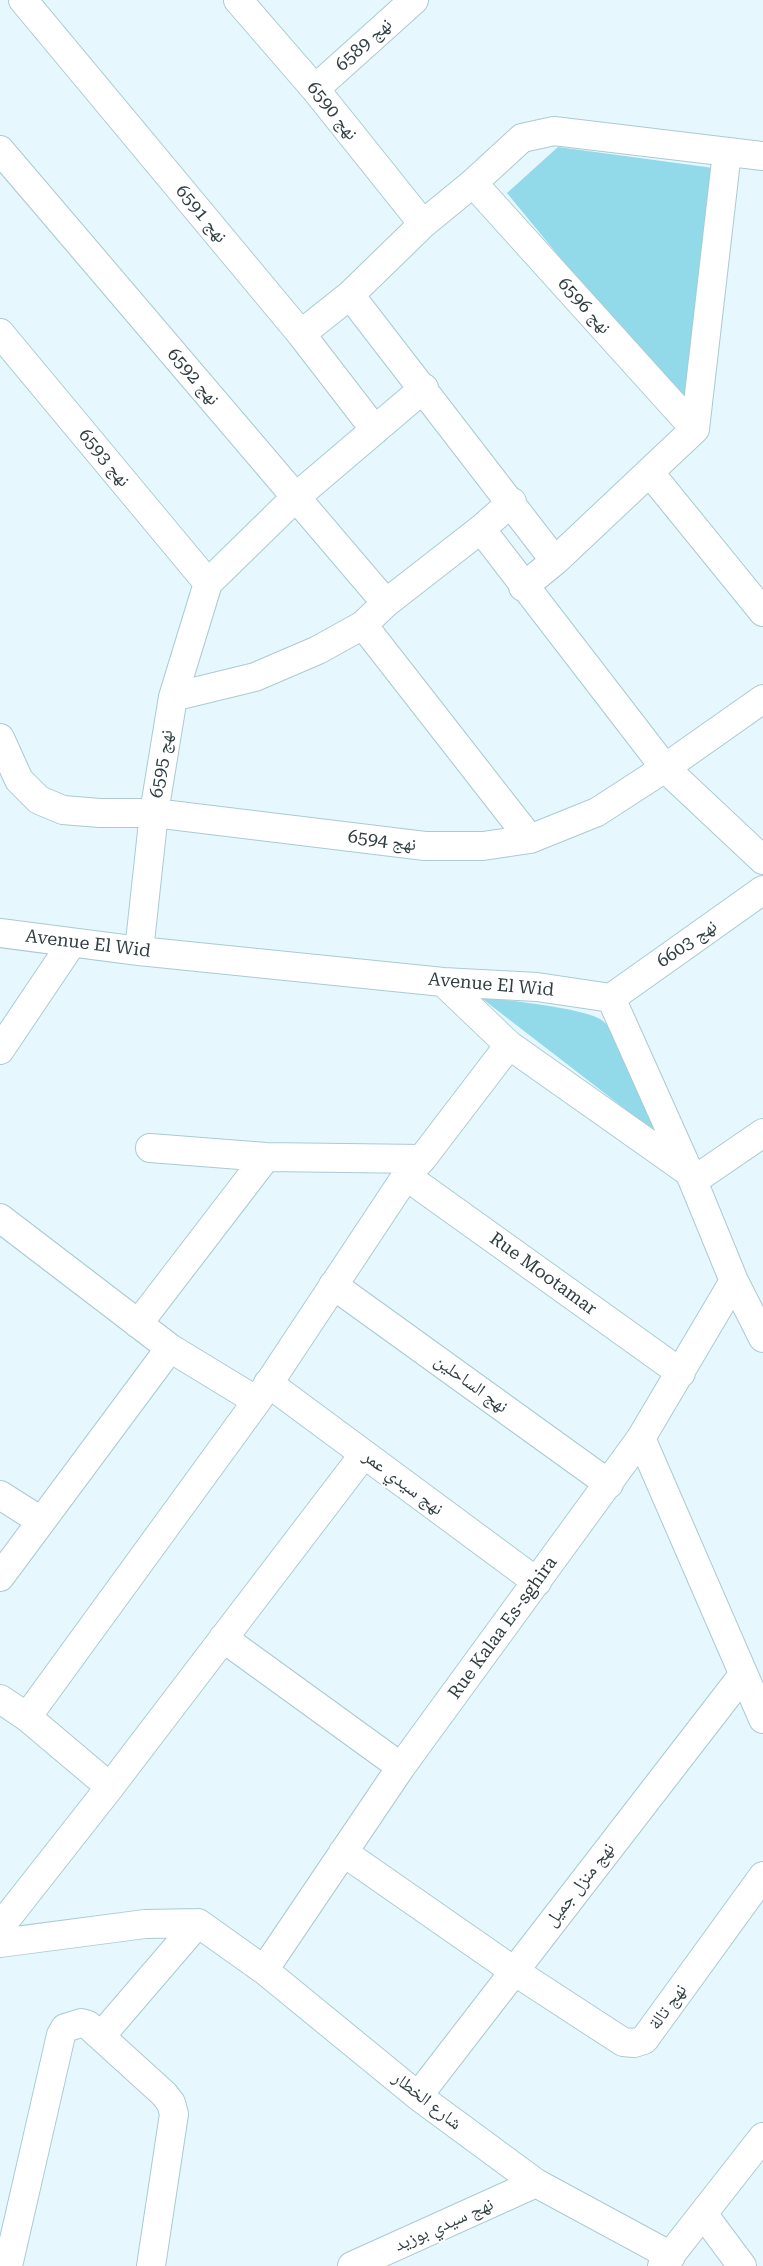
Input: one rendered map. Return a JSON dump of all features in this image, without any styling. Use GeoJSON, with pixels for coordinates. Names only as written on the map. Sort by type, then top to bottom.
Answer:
{"type":"FeatureCollection","features":[{"type":"Feature","properties":{"kind":"street","name":"نهج 6591"},"geometry":{"type":"LineString","coordinates":[[24,0],[300,334],[375,430]]}},
{"type":"Feature","properties":{"kind":"street","name":"نهج 6590"},"geometry":{"type":"LineString","coordinates":[[238,0],[315,89],[423,224]]}},
{"type":"Feature","properties":{"kind":"street","name":"نهج 6589"},"geometry":{"type":"LineString","coordinates":[[315,89],[414,0]]}},
{"type":"Feature","properties":{"kind":"street"},"geometry":{"type":"LineString","coordinates":[[300,334],[350,295],[423,224],[473,183],[522,138],[554,131],[763,156]]}},
{"type":"Feature","properties":{"kind":"street","name":"نهج 6592"},"geometry":{"type":"LineString","coordinates":[[0,150],[386,603]]}},
{"type":"Feature","properties":{"kind":"street"},"geometry":{"type":"LineString","coordinates":[[523,587],[555,561],[695,430],[727,152]]}},
{"type":"Feature","properties":{"kind":"street","name":"نهج 6596"},"geometry":{"type":"LineString","coordinates":[[473,183],[695,430]]}},
{"type":"Feature","properties":{"kind":"street"},"geometry":{"type":"LineString","coordinates":[[350,295],[512,502],[555,561]]}},
{"type":"Feature","properties":{"kind":"street","name":"نهج 6593"},"geometry":{"type":"LineString","coordinates":[[0,333],[208,583]]}},
{"type":"Feature","properties":{"kind":"street"},"geometry":{"type":"LineString","coordinates":[[208,583],[296,497],[424,388]]}},
{"type":"Feature","properties":{"kind":"street"},"geometry":{"type":"LineString","coordinates":[[650,474],[763,612]]}},
{"type":"Feature","properties":{"kind":"street"},"geometry":{"type":"LineString","coordinates":[[172,697],[255,678],[318,650],[363,625],[386,603],[481,529],[512,502]]}},
{"type":"Feature","properties":{"kind":"street"},"geometry":{"type":"LineString","coordinates":[[481,529],[523,587],[665,768],[763,860]]}},
{"type":"Feature","properties":{"kind":"street","name":"نهج 6595"},"geometry":{"type":"LineString","coordinates":[[139,951],[154,813],[172,697],[208,583]]}},
{"type":"Feature","properties":{"kind":"street"},"geometry":{"type":"LineString","coordinates":[[363,625],[530,839]]}},
{"type":"Feature","properties":{"kind":"street","name":"نهج 6594"},"geometry":{"type":"LineString","coordinates":[[0,738],[19,780],[39,800],[63,810],[100,813],[154,813],[425,846],[483,846],[530,839],[598,812],[665,768],[763,699]]}},
{"type":"Feature","properties":{"kind":"street","name":"نهج 6603"},"geometry":{"type":"LineString","coordinates":[[610,998],[763,890]]}},
{"type":"Feature","properties":{"kind":"street","name":"Avenue El Wid"},"geometry":{"type":"LineString","coordinates":[[0,933],[139,951],[442,982],[537,987],[610,998]]}},
{"type":"Feature","properties":{"kind":"street"},"geometry":{"type":"LineString","coordinates":[[0,1050],[72,942]]}},
{"type":"Feature","properties":{"kind":"street"},"geometry":{"type":"LineString","coordinates":[[442,982],[509,1045],[690,1176]]}},
{"type":"Feature","properties":{"kind":"street"},"geometry":{"type":"LineString","coordinates":[[610,998],[690,1176],[734,1280],[763,1338]]}},
{"type":"Feature","properties":{"kind":"street"},"geometry":{"type":"LineString","coordinates":[[27,1718],[263,1392],[414,1167],[509,1045]]}},
{"type":"Feature","properties":{"kind":"street"},"geometry":{"type":"LineString","coordinates":[[690,1176],[763,1133]]}},
{"type":"Feature","properties":{"kind":"street"},"geometry":{"type":"LineString","coordinates":[[150,1148],[414,1167]]}},
{"type":"Feature","properties":{"kind":"street"},"geometry":{"type":"LineString","coordinates":[[138,1324],[266,1157]]}},
{"type":"Feature","properties":{"kind":"street","name":"Rue Mootamar"},"geometry":{"type":"LineString","coordinates":[[414,1167],[681,1373]]}},
{"type":"Feature","properties":{"kind":"street","name":"نهج سيدي عمر"},"geometry":{"type":"LineString","coordinates":[[0,1218],[170,1348],[263,1392],[364,1454],[537,1582]]}},
{"type":"Feature","properties":{"kind":"street","name":"Rue Kalaa Es-sghira"},"geometry":{"type":"LineString","coordinates":[[264,1970],[401,1767],[641,1438],[734,1280]]}},
{"type":"Feature","properties":{"kind":"street","name":"نهج الساحلين"},"geometry":{"type":"LineString","coordinates":[[334,1285],[609,1484]]}},
{"type":"Feature","properties":{"kind":"street"},"geometry":{"type":"LineString","coordinates":[[0,1577],[170,1348]]}},
{"type":"Feature","properties":{"kind":"street"},"geometry":{"type":"LineString","coordinates":[[641,1438],[763,1719]]}},
{"type":"Feature","properties":{"kind":"street"},"geometry":{"type":"LineString","coordinates":[[0,1927],[110,1787],[364,1454]]}},
{"type":"Feature","properties":{"kind":"street"},"geometry":{"type":"LineString","coordinates":[[0,1495],[41,1521]]}},
{"type":"Feature","properties":{"kind":"street"},"geometry":{"type":"LineString","coordinates":[[223,1638],[401,1767]]}},
{"type":"Feature","properties":{"kind":"street","name":"نهج منزل جميل"},"geometry":{"type":"LineString","coordinates":[[418,2096],[743,1675]]}},
{"type":"Feature","properties":{"kind":"street"},"geometry":{"type":"LineString","coordinates":[[0,1699],[27,1718],[110,1787]]}},
{"type":"Feature","properties":{"kind":"street","name":"نهج تالة"},"geometry":{"type":"LineString","coordinates":[[343,1852],[514,1971],[623,2042],[634,2043],[644,2040],[763,1876]]}},
{"type":"Feature","properties":{"kind":"street"},"geometry":{"type":"LineString","coordinates":[[0,1943],[126,1926],[198,1923]]}},
{"type":"Feature","properties":{"kind":"street"},"geometry":{"type":"LineString","coordinates":[[101,2036],[198,1923]]}},
{"type":"Feature","properties":{"kind":"street","name":"شارع الخطار"},"geometry":{"type":"LineString","coordinates":[[198,1923],[264,1970],[418,2096],[536,2183],[666,2261]]}},
{"type":"Feature","properties":{"kind":"street"},"geometry":{"type":"LineString","coordinates":[[8,2266],[61,2035],[65,2028],[81,2023],[88,2025],[101,2036],[164,2094],[171,2103],[174,2114],[151,2266]]}},
{"type":"Feature","properties":{"kind":"street"},"geometry":{"type":"LineString","coordinates":[[666,2261],[704,2215],[763,2137]]}},
{"type":"Feature","properties":{"kind":"street","name":"نهج سيدي بوزيد"},"geometry":{"type":"LineString","coordinates":[[352,2266],[536,2183]]}},
{"type":"Feature","properties":{"kind":"street"},"geometry":{"type":"LineString","coordinates":[[704,2215],[742,2266]]}},
{"type":"Feature","properties":{"kind":"shaded area"},"geometry":{"type":"Polygon","coordinates":[[[558,147],[721,169],[691,417],[507,193],[558,147]]]}},
{"type":"Feature","properties":{"kind":"shaded area"},"geometry":{"type":"Polygon","coordinates":[[[480,997],[564,1008],[594,1016],[603,1021],[620,1043],[664,1139],[480,997]]]}}]}
